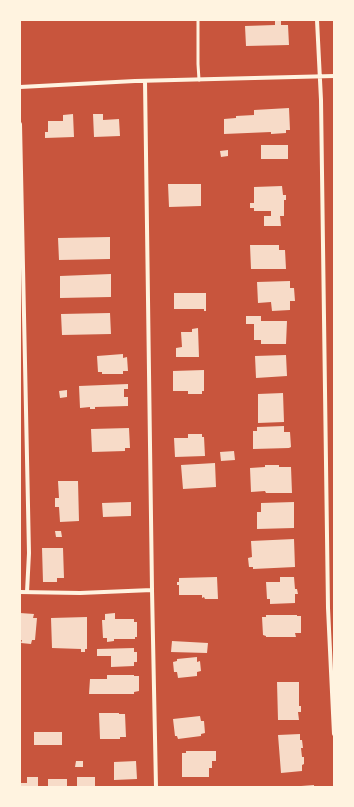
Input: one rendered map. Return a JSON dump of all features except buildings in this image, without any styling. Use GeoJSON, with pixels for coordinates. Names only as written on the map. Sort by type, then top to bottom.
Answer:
{"type":"FeatureCollection","features":[{"type":"Feature","properties":{"kind":"street"},"geometry":{"type":"LineString","coordinates":[[317,20],[321,100],[328,608],[334,734]]}},
{"type":"Feature","properties":{"kind":"street"},"geometry":{"type":"LineString","coordinates":[[20,87],[145,81],[334,76]]}},
{"type":"Feature","properties":{"kind":"street"},"geometry":{"type":"LineString","coordinates":[[145,81],[156,787]]}},
{"type":"Feature","properties":{"kind":"street"},"geometry":{"type":"LineString","coordinates":[[20,124],[29,546],[28,592]]}},
{"type":"Feature","properties":{"kind":"street"},"geometry":{"type":"LineString","coordinates":[[20,592],[80,593],[152,590]]}},
{"type":"Feature","properties":{"kind":"lane"},"geometry":{"type":"LineString","coordinates":[[198,20],[199,80]]}}]}
